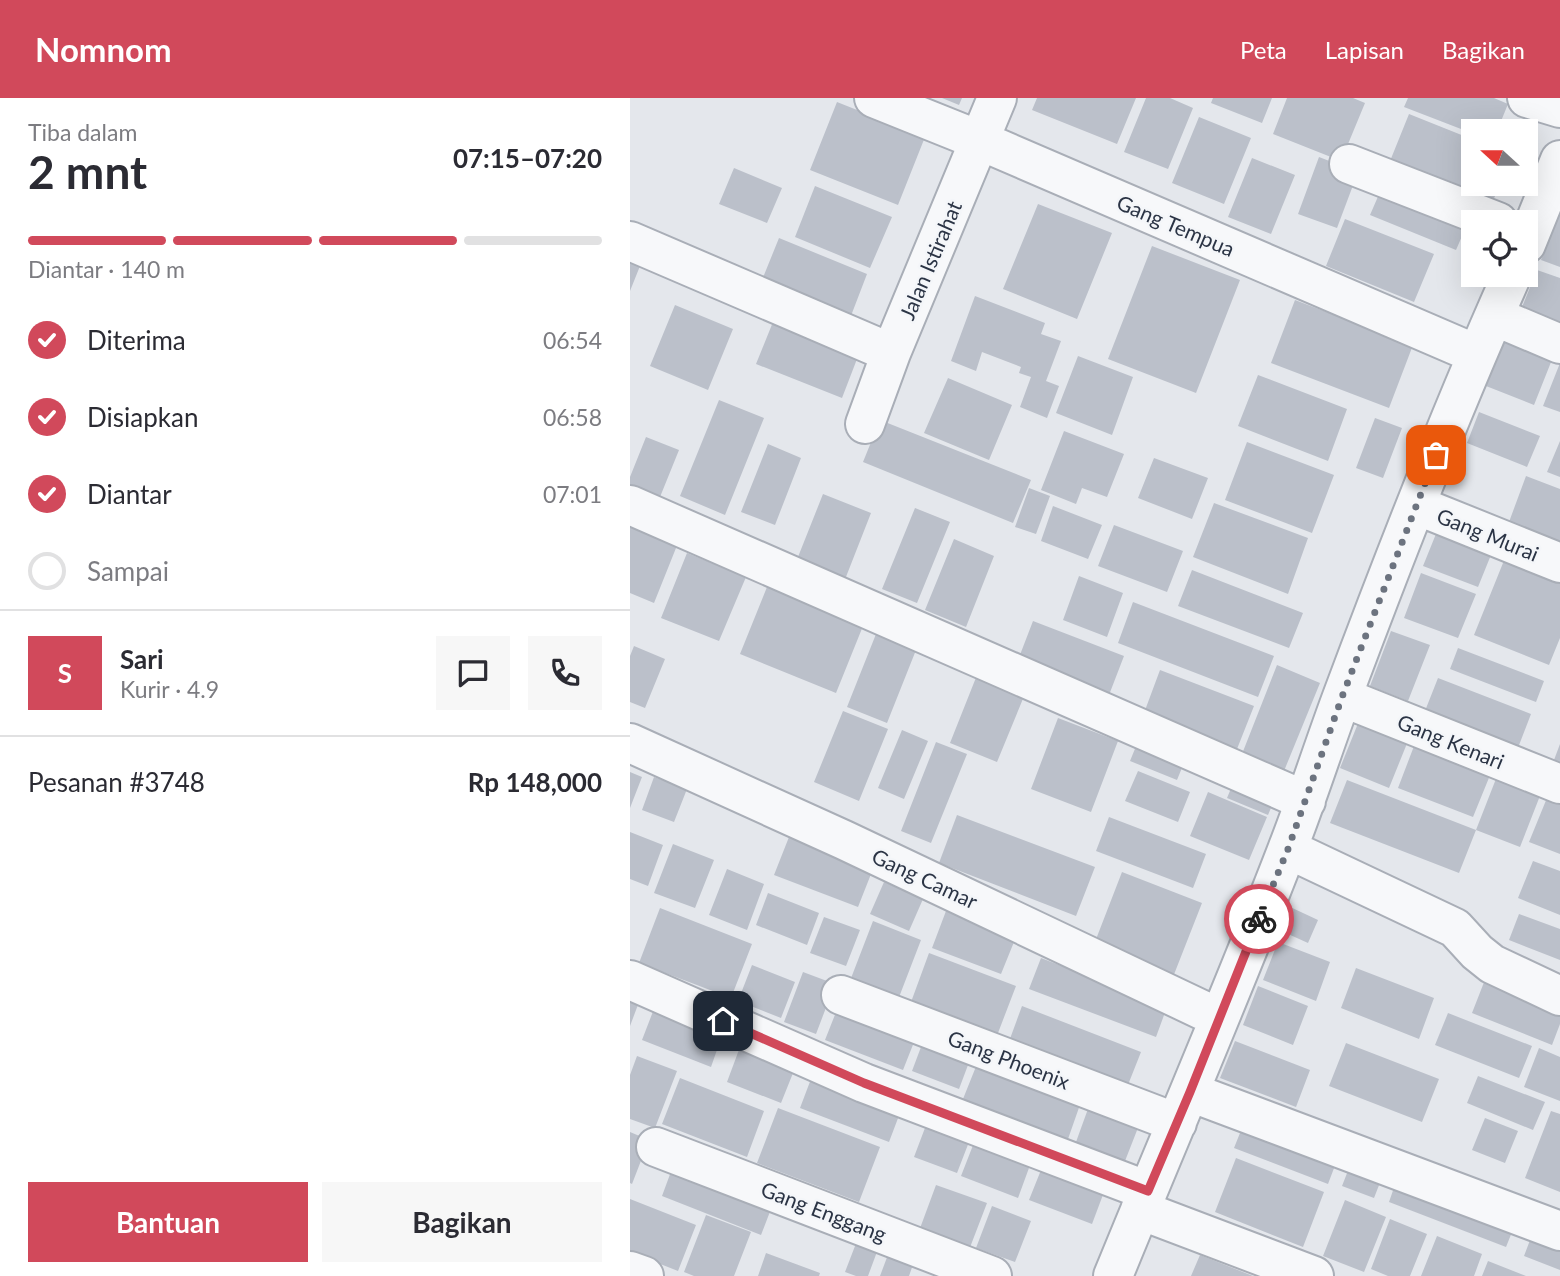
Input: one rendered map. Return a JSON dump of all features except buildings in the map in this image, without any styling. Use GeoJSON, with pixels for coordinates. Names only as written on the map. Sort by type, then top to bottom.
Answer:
{"type":"FeatureCollection","features":[{"type":"Feature","properties":{"kind":"street","name":"Gang Tempua"},"geometry":{"type":"LineString","coordinates":[[874,98],[981,141],[1476,354]]}},
{"type":"Feature","properties":{"kind":"street","name":"Jalan Istirahat"},"geometry":{"type":"LineString","coordinates":[[865,424],[891,353],[997,98]]}},
{"type":"Feature","properties":{"kind":"street"},"geometry":{"type":"LineString","coordinates":[[1527,98],[1560,108]]}},
{"type":"Feature","properties":{"kind":"street"},"geometry":{"type":"LineString","coordinates":[[1538,215],[1554,198],[1560,160]]}},
{"type":"Feature","properties":{"kind":"street"},"geometry":{"type":"LineString","coordinates":[[1349,164],[1461,210]]}},
{"type":"Feature","properties":{"kind":"street"},"geometry":{"type":"LineString","coordinates":[[630,241],[891,353]]}},
{"type":"Feature","properties":{"kind":"street"},"geometry":{"type":"LineString","coordinates":[[1113,1276],[1288,849],[1342,697],[1416,505],[1476,354],[1507,287]]}},
{"type":"Feature","properties":{"kind":"street"},"geometry":{"type":"LineString","coordinates":[[1494,316],[1560,344]]}},
{"type":"Feature","properties":{"kind":"street"},"geometry":{"type":"LineString","coordinates":[[630,505],[1306,801]]}},
{"type":"Feature","properties":{"kind":"street","name":"Gang Murai"},"geometry":{"type":"LineString","coordinates":[[1416,505],[1560,563]]}},
{"type":"Feature","properties":{"kind":"street","name":"Gang Kenari"},"geometry":{"type":"LineString","coordinates":[[1342,697],[1560,784]]}},
{"type":"Feature","properties":{"kind":"street","name":"Gang Camar"},"geometry":{"type":"LineString","coordinates":[[630,743],[844,840],[1219,1018]]}},
{"type":"Feature","properties":{"kind":"street"},"geometry":{"type":"LineString","coordinates":[[1288,849],[1455,928],[1492,964],[1560,996]]}},
{"type":"Feature","properties":{"kind":"street"},"geometry":{"type":"LineString","coordinates":[[630,980],[864,1083],[1144,1200],[1314,1276]]}},
{"type":"Feature","properties":{"kind":"street","name":"Gang Phoenix"},"geometry":{"type":"LineString","coordinates":[[841,995],[1560,1231]]}},
{"type":"Feature","properties":{"kind":"street","name":"Gang Enggang"},"geometry":{"type":"LineString","coordinates":[[656,1147],[992,1276]]}},
{"type":"Feature","properties":{"kind":"street"},"geometry":{"type":"LineString","coordinates":[[630,1271],[644,1276]]}},
{"type":"Feature","properties":{"kind":"way so far"},"geometry":{"type":"LineString","coordinates":[[1259,919],[1288,849],[1342,697],[1436,455]]}},
{"type":"Feature","properties":{"kind":"route"},"geometry":{"type":"LineString","coordinates":[[723,1021],[864,1083],[1148,1191],[1259,919]]}}]}
